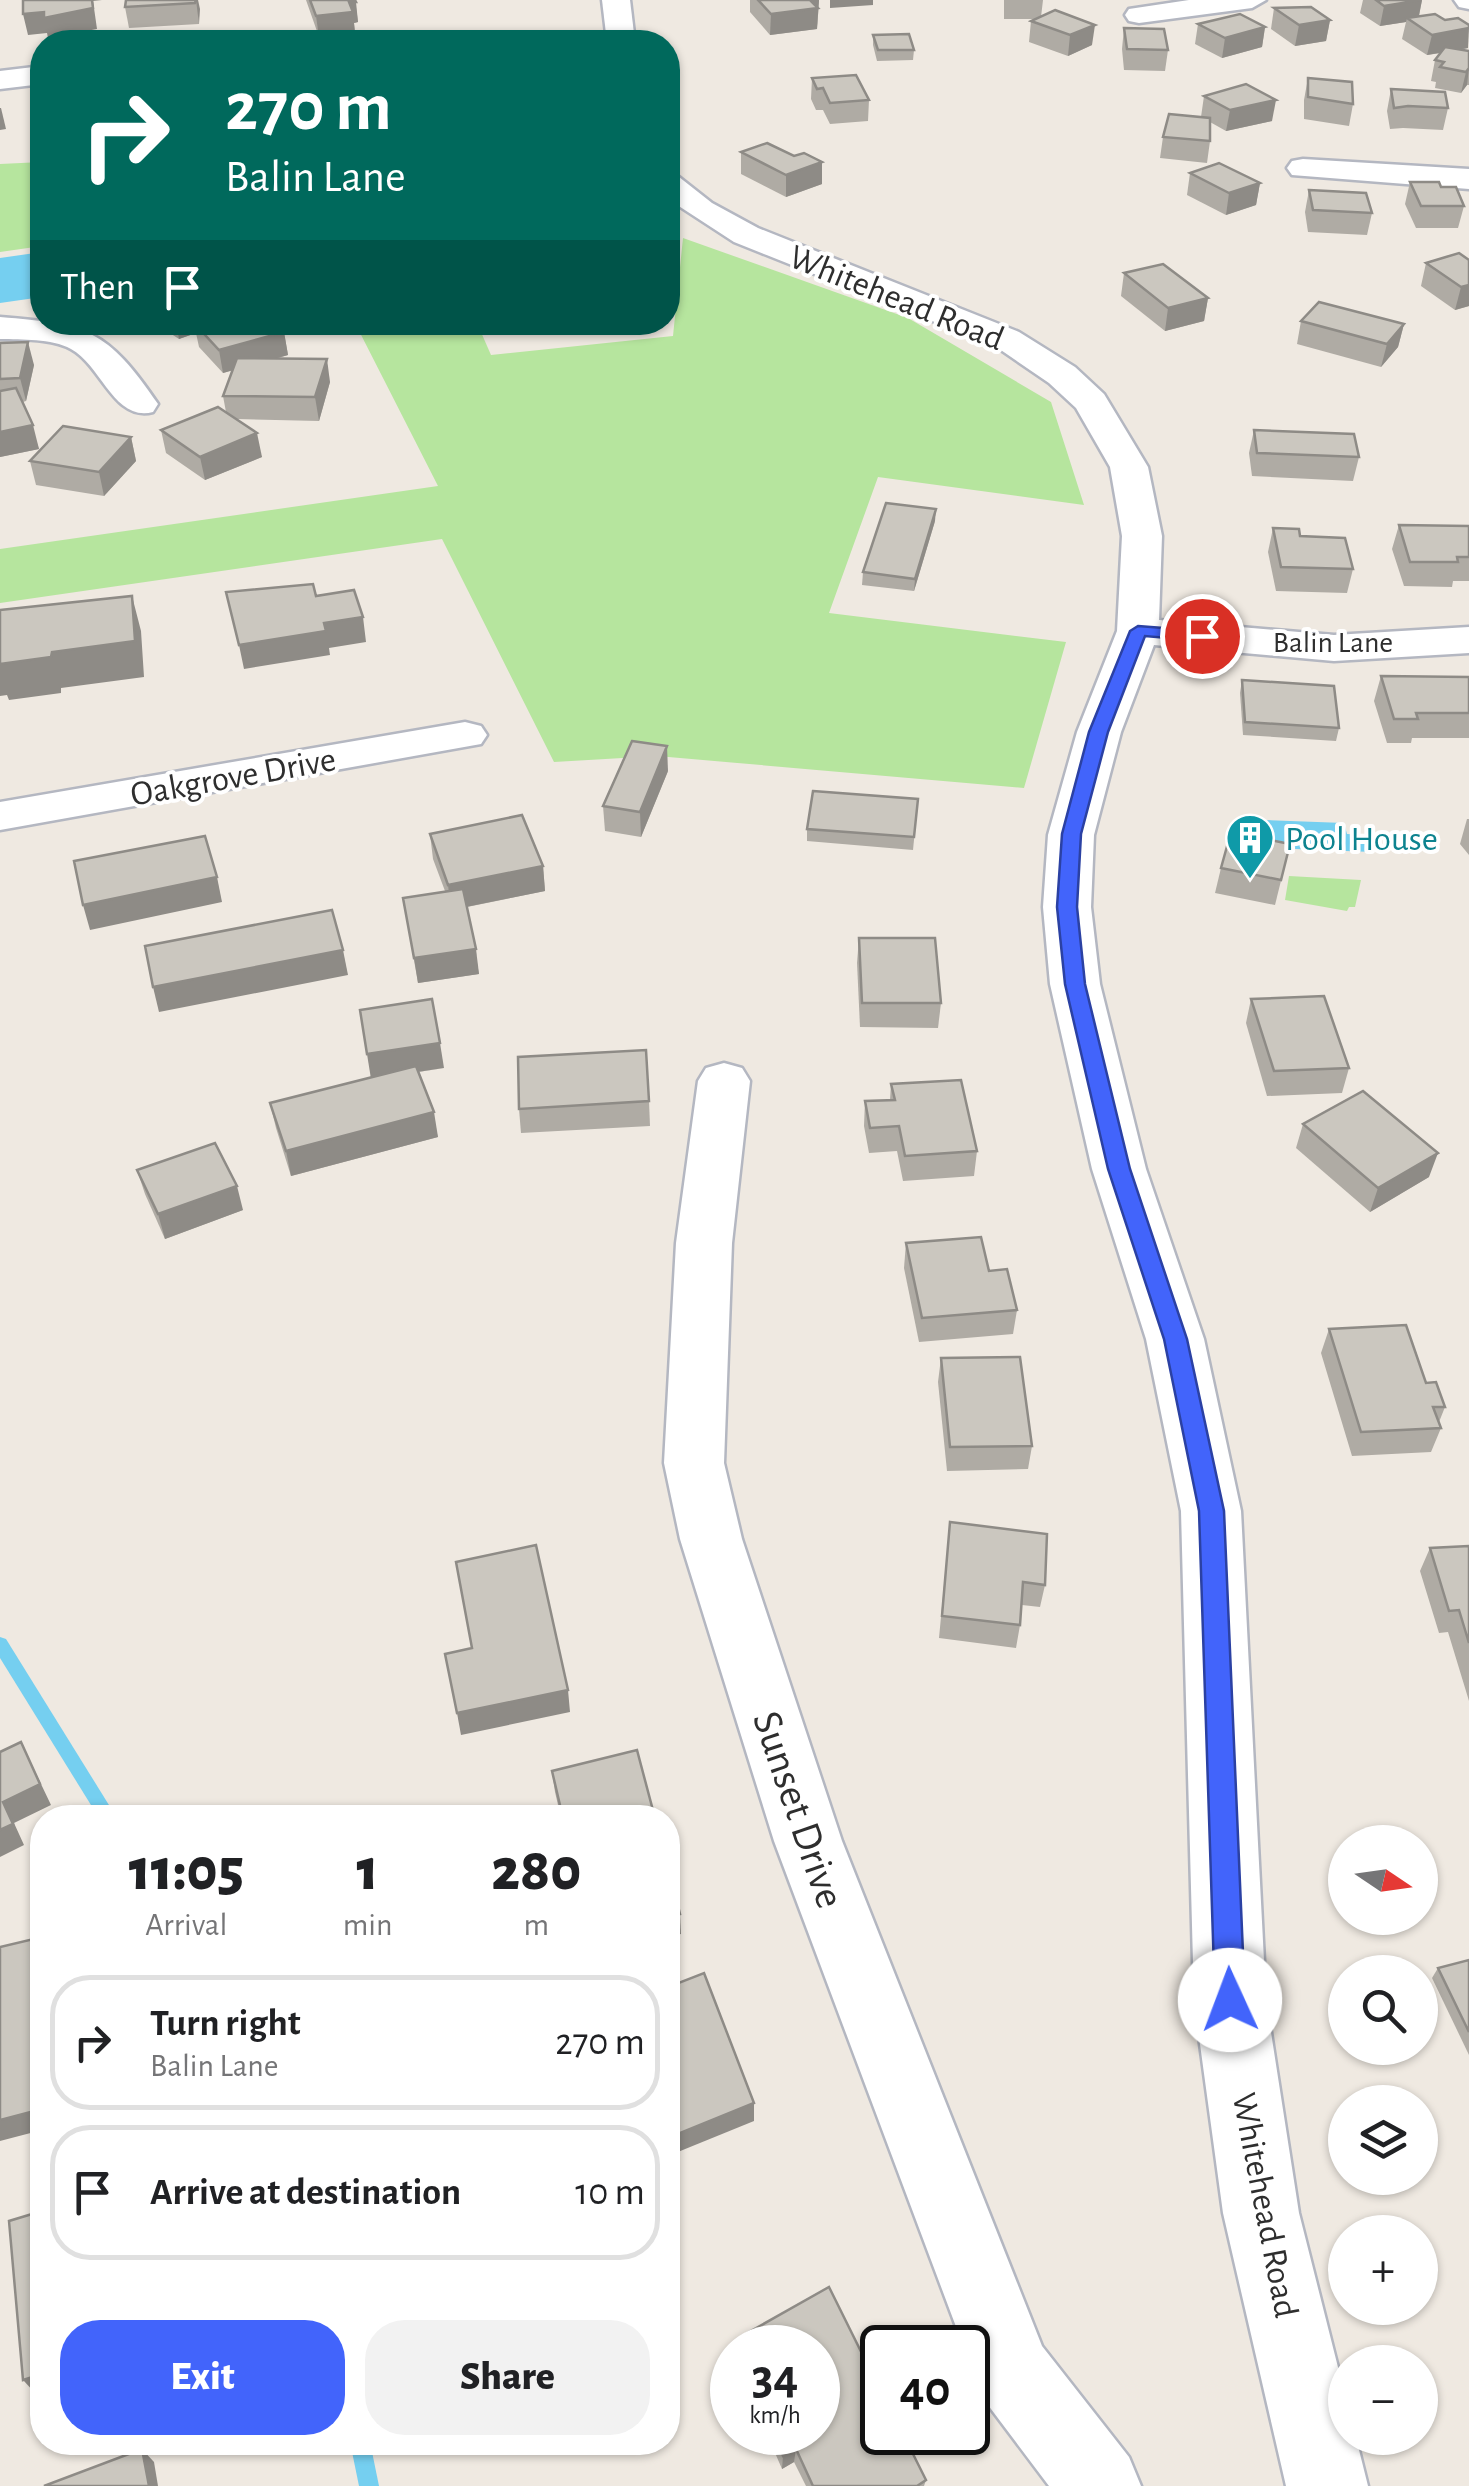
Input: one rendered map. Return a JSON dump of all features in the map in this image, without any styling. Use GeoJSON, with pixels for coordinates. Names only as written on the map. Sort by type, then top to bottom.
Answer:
{"type":"FeatureCollection","features":[{"type":"Feature","properties":{"kind":"street"},"geometry":{"type":"LineString","coordinates":[[616,0],[619,30]]}},
{"type":"Feature","properties":{"kind":"street"},"geometry":{"type":"LineString","coordinates":[[1139,15],[1252,0]]}},
{"type":"Feature","properties":{"kind":"street"},"geometry":{"type":"LineString","coordinates":[[0,80],[30,76]]}},
{"type":"Feature","properties":{"kind":"street"},"geometry":{"type":"LineString","coordinates":[[1303,168],[1469,179]]}},
{"type":"Feature","properties":{"kind":"street","name":"Whitehead Road"},"geometry":{"type":"LineString","coordinates":[[680,193],[746,235],[1008,339],[1062,375],[1090,402],[1130,466],[1142,536],[1138,631],[1098,732],[1071,834],[1067,907],[1075,984],[1119,1169],[1176,1339],[1212,1511],[1230,2000],[1262,2212],[1327,2486]]}},
{"type":"Feature","properties":{"kind":"street"},"geometry":{"type":"LineString","coordinates":[[0,328],[30,330]]}},
{"type":"Feature","properties":{"kind":"street"},"geometry":{"type":"LineString","coordinates":[[74,335],[96,346],[140,404]]}},
{"type":"Feature","properties":{"kind":"street","name":"Balin Lane"},"geometry":{"type":"LineString","coordinates":[[1138,631],[1334,648],[1469,640]]}},
{"type":"Feature","properties":{"kind":"street","name":"Oakgrove Drive"},"geometry":{"type":"LineString","coordinates":[[0,816],[465,736]]}},
{"type":"Feature","properties":{"kind":"street","name":"Sunset Drive"},"geometry":{"type":"LineString","coordinates":[[724,1081],[704,1243],[694,1463],[711,1539],[808,1841],[1013,2373],[1100,2486]]}},
{"type":"Feature","properties":{"kind":"green space"},"geometry":{"type":"Polygon","coordinates":[[[30,163],[30,248],[0,252],[0,164],[30,163]]]}},
{"type":"Feature","properties":{"kind":"green space"},"geometry":{"type":"Polygon","coordinates":[[[683,238],[908,318],[1051,402],[1084,505],[878,477],[829,613],[1066,642],[1024,788],[657,756],[554,762],[442,539],[0,603],[0,549],[438,486],[361,335],[482,335],[491,355],[680,335],[683,238]]]}},
{"type":"Feature","properties":{"kind":"green space"},"geometry":{"type":"Polygon","coordinates":[[[1289,876],[1361,880],[1355,907],[1347,911],[1285,900],[1289,876]]]}},
{"type":"Feature","properties":{"kind":"water"},"geometry":{"type":"Polygon","coordinates":[[[30,254],[30,299],[0,303],[0,258],[30,254]]]}},
{"type":"Feature","properties":{"kind":"water"},"geometry":{"type":"Polygon","coordinates":[[[1240,819],[1344,823],[1347,834],[1369,835],[1372,852],[1244,847],[1240,819]]]}},
{"type":"Feature","properties":{"kind":"building"},"geometry":{"type":"Polygon","coordinates":[[[23,0],[92,0],[93,8],[44,18],[44,12],[23,14],[23,0]]]}},
{"type":"Feature","properties":{"kind":"building"},"geometry":{"type":"Polygon","coordinates":[[[126,0],[196,0],[125,7],[126,0]]]}},
{"type":"Feature","properties":{"kind":"building"},"geometry":{"type":"Polygon","coordinates":[[[310,0],[356,2],[349,2],[353,12],[316,16],[310,0]]]}},
{"type":"Feature","properties":{"kind":"building"},"geometry":{"type":"Polygon","coordinates":[[[758,0],[810,0],[818,8],[771,14],[758,0]]]}},
{"type":"Feature","properties":{"kind":"building"},"geometry":{"type":"Polygon","coordinates":[[[1376,0],[1421,0],[1384,6],[1376,0]]]}},
{"type":"Feature","properties":{"kind":"building"},"geometry":{"type":"Polygon","coordinates":[[[1311,7],[1330,20],[1299,25],[1274,8],[1311,7]]]}},
{"type":"Feature","properties":{"kind":"building"},"geometry":{"type":"Polygon","coordinates":[[[1055,10],[1095,25],[1070,35],[1031,21],[1055,10]]]}},
{"type":"Feature","properties":{"kind":"building"},"geometry":{"type":"Polygon","coordinates":[[[1240,14],[1265,27],[1225,38],[1198,24],[1240,14]]]}},
{"type":"Feature","properties":{"kind":"building"},"geometry":{"type":"Polygon","coordinates":[[[1435,14],[1445,20],[1458,18],[1469,28],[1432,35],[1407,18],[1435,14]]]}},
{"type":"Feature","properties":{"kind":"building"},"geometry":{"type":"Polygon","coordinates":[[[1124,28],[1164,29],[1168,50],[1127,49],[1124,28]]]}},
{"type":"Feature","properties":{"kind":"building"},"geometry":{"type":"Polygon","coordinates":[[[909,34],[914,50],[878,50],[873,35],[909,34]]]}},
{"type":"Feature","properties":{"kind":"building"},"geometry":{"type":"Polygon","coordinates":[[[1445,47],[1469,51],[1466,72],[1440,67],[1444,62],[1435,60],[1445,47]]]}},
{"type":"Feature","properties":{"kind":"building"},"geometry":{"type":"Polygon","coordinates":[[[856,75],[869,100],[830,103],[823,88],[817,89],[812,78],[856,75]]]}},
{"type":"Feature","properties":{"kind":"building"},"geometry":{"type":"Polygon","coordinates":[[[1308,78],[1352,82],[1353,104],[1308,97],[1308,78]]]}},
{"type":"Feature","properties":{"kind":"building"},"geometry":{"type":"Polygon","coordinates":[[[1246,84],[1276,100],[1230,110],[1204,96],[1246,84]]]}},
{"type":"Feature","properties":{"kind":"building"},"geometry":{"type":"Polygon","coordinates":[[[1391,89],[1445,92],[1448,108],[1394,108],[1391,89]]]}},
{"type":"Feature","properties":{"kind":"building"},"geometry":{"type":"Polygon","coordinates":[[[1169,114],[1210,118],[1210,141],[1163,137],[1169,114]]]}},
{"type":"Feature","properties":{"kind":"building"},"geometry":{"type":"Polygon","coordinates":[[[767,143],[794,156],[804,153],[822,162],[786,175],[741,152],[767,143]]]}},
{"type":"Feature","properties":{"kind":"building"},"geometry":{"type":"Polygon","coordinates":[[[1219,163],[1260,183],[1229,193],[1190,173],[1219,163]]]}},
{"type":"Feature","properties":{"kind":"building"},"geometry":{"type":"Polygon","coordinates":[[[1410,182],[1439,182],[1441,187],[1456,187],[1464,206],[1421,206],[1410,182]]]}},
{"type":"Feature","properties":{"kind":"building"},"geometry":{"type":"Polygon","coordinates":[[[1309,190],[1366,193],[1372,213],[1313,210],[1309,190]]]}},
{"type":"Feature","properties":{"kind":"building"},"geometry":{"type":"Polygon","coordinates":[[[1459,253],[1469,260],[1469,285],[1461,287],[1426,263],[1459,253]]]}},
{"type":"Feature","properties":{"kind":"building"},"geometry":{"type":"Polygon","coordinates":[[[1163,264],[1208,298],[1168,308],[1124,273],[1163,264]]]}},
{"type":"Feature","properties":{"kind":"building"},"geometry":{"type":"Polygon","coordinates":[[[1319,302],[1404,324],[1387,344],[1301,321],[1319,302]]]}},
{"type":"Feature","properties":{"kind":"building"},"geometry":{"type":"Polygon","coordinates":[[[205,335],[273,335],[219,350],[205,335]]]}},
{"type":"Feature","properties":{"kind":"building"},"geometry":{"type":"Polygon","coordinates":[[[28,342],[20,378],[0,379],[0,343],[28,342]]]}},
{"type":"Feature","properties":{"kind":"building"},"geometry":{"type":"Polygon","coordinates":[[[237,358],[327,359],[315,397],[223,396],[237,358]]]}},
{"type":"Feature","properties":{"kind":"building"},"geometry":{"type":"Polygon","coordinates":[[[16,388],[33,425],[0,432],[0,391],[16,388]]]}},
{"type":"Feature","properties":{"kind":"building"},"geometry":{"type":"Polygon","coordinates":[[[218,407],[257,433],[200,457],[161,430],[218,407]]]}},
{"type":"Feature","properties":{"kind":"building"},"geometry":{"type":"Polygon","coordinates":[[[63,426],[131,437],[99,472],[30,461],[63,426]]]}},
{"type":"Feature","properties":{"kind":"building"},"geometry":{"type":"Polygon","coordinates":[[[1254,430],[1354,434],[1359,457],[1257,453],[1254,430]]]}},
{"type":"Feature","properties":{"kind":"building"},"geometry":{"type":"Polygon","coordinates":[[[886,503],[936,509],[915,579],[863,572],[886,503]]]}},
{"type":"Feature","properties":{"kind":"building"},"geometry":{"type":"Polygon","coordinates":[[[1399,525],[1469,526],[1469,557],[1457,557],[1458,562],[1410,562],[1399,525]]]}},
{"type":"Feature","properties":{"kind":"building"},"geometry":{"type":"Polygon","coordinates":[[[1273,528],[1299,529],[1300,536],[1345,538],[1353,569],[1281,567],[1273,528]]]}},
{"type":"Feature","properties":{"kind":"building"},"geometry":{"type":"Polygon","coordinates":[[[313,584],[316,596],[354,590],[363,617],[324,623],[326,631],[239,645],[226,592],[313,584]]]}},
{"type":"Feature","properties":{"kind":"building"},"geometry":{"type":"Polygon","coordinates":[[[132,596],[135,641],[52,652],[51,657],[0,664],[0,610],[132,596]]]}},
{"type":"Feature","properties":{"kind":"building"},"geometry":{"type":"Polygon","coordinates":[[[1381,676],[1469,677],[1469,713],[1416,713],[1418,719],[1394,719],[1381,676]]]}},
{"type":"Feature","properties":{"kind":"building"},"geometry":{"type":"Polygon","coordinates":[[[1242,680],[1334,686],[1339,728],[1245,722],[1242,680]]]}},
{"type":"Feature","properties":{"kind":"building"},"geometry":{"type":"Polygon","coordinates":[[[632,741],[667,746],[640,812],[603,806],[632,741]]]}},
{"type":"Feature","properties":{"kind":"building"},"geometry":{"type":"Polygon","coordinates":[[[813,791],[918,799],[914,837],[807,829],[813,791]]]}},
{"type":"Feature","properties":{"kind":"building"},"geometry":{"type":"Polygon","coordinates":[[[522,815],[543,866],[448,885],[430,834],[522,815]]]}},
{"type":"Feature","properties":{"kind":"building"},"geometry":{"type":"Polygon","coordinates":[[[1231,832],[1290,844],[1281,880],[1221,868],[1231,832]]]}},
{"type":"Feature","properties":{"kind":"building"},"geometry":{"type":"Polygon","coordinates":[[[205,836],[217,877],[83,905],[74,861],[205,836]]]}},
{"type":"Feature","properties":{"kind":"building"},"geometry":{"type":"Polygon","coordinates":[[[463,889],[476,949],[414,958],[403,898],[463,889]]]}},
{"type":"Feature","properties":{"kind":"building"},"geometry":{"type":"Polygon","coordinates":[[[332,910],[343,950],[153,987],[145,946],[332,910]]]}},
{"type":"Feature","properties":{"kind":"building"},"geometry":{"type":"Polygon","coordinates":[[[859,938],[935,938],[941,1003],[862,1003],[859,938]]]}},
{"type":"Feature","properties":{"kind":"building"},"geometry":{"type":"Polygon","coordinates":[[[1324,996],[1349,1068],[1274,1071],[1251,999],[1324,996]]]}},
{"type":"Feature","properties":{"kind":"building"},"geometry":{"type":"Polygon","coordinates":[[[432,999],[440,1043],[367,1054],[360,1010],[432,999]]]}},
{"type":"Feature","properties":{"kind":"building"},"geometry":{"type":"Polygon","coordinates":[[[646,1050],[649,1101],[519,1109],[518,1057],[646,1050]]]}},
{"type":"Feature","properties":{"kind":"building"},"geometry":{"type":"Polygon","coordinates":[[[416,1066],[434,1112],[286,1151],[270,1103],[416,1066]]]}},
{"type":"Feature","properties":{"kind":"building"},"geometry":{"type":"Polygon","coordinates":[[[961,1080],[977,1151],[905,1156],[899,1126],[870,1128],[865,1101],[895,1100],[891,1084],[961,1080]]]}},
{"type":"Feature","properties":{"kind":"building"},"geometry":{"type":"Polygon","coordinates":[[[1363,1091],[1438,1153],[1378,1188],[1303,1124],[1363,1091]]]}},
{"type":"Feature","properties":{"kind":"building"},"geometry":{"type":"Polygon","coordinates":[[[215,1143],[237,1186],[158,1214],[137,1170],[215,1143]]]}},
{"type":"Feature","properties":{"kind":"building"},"geometry":{"type":"Polygon","coordinates":[[[981,1237],[989,1271],[1007,1269],[1017,1310],[922,1318],[906,1243],[981,1237]]]}},
{"type":"Feature","properties":{"kind":"building"},"geometry":{"type":"Polygon","coordinates":[[[1406,1325],[1426,1383],[1436,1382],[1445,1407],[1433,1407],[1441,1428],[1361,1432],[1329,1329],[1406,1325]]]}},
{"type":"Feature","properties":{"kind":"building"},"geometry":{"type":"Polygon","coordinates":[[[1020,1357],[1032,1446],[950,1447],[941,1358],[1020,1357]]]}},
{"type":"Feature","properties":{"kind":"building"},"geometry":{"type":"Polygon","coordinates":[[[950,1522],[1047,1534],[1045,1585],[1023,1582],[1020,1625],[942,1616],[950,1522]]]}},
{"type":"Feature","properties":{"kind":"building"},"geometry":{"type":"Polygon","coordinates":[[[536,1545],[568,1690],[457,1713],[445,1654],[472,1648],[456,1562],[536,1545]]]}},
{"type":"Feature","properties":{"kind":"building"},"geometry":{"type":"Polygon","coordinates":[[[1469,1546],[1469,1643],[1459,1610],[1449,1611],[1430,1548],[1469,1546]]]}},
{"type":"Feature","properties":{"kind":"building"},"geometry":{"type":"Polygon","coordinates":[[[21,1742],[40,1784],[3,1802],[13,1824],[0,1830],[0,1752],[21,1742]]]}},
{"type":"Feature","properties":{"kind":"building"},"geometry":{"type":"Polygon","coordinates":[[[637,1750],[652,1805],[560,1805],[552,1771],[637,1750]]]}},
{"type":"Feature","properties":{"kind":"building"},"geometry":{"type":"Polygon","coordinates":[[[30,1940],[30,2112],[0,2120],[0,1947],[30,1940]]]}},
{"type":"Feature","properties":{"kind":"building"},"geometry":{"type":"Polygon","coordinates":[[[1469,1960],[1469,2032],[1438,1968],[1469,1960]]]}},
{"type":"Feature","properties":{"kind":"building"},"geometry":{"type":"Polygon","coordinates":[[[704,1973],[754,2103],[680,2133],[680,1982],[704,1973]]]}},
{"type":"Feature","properties":{"kind":"building"},"geometry":{"type":"Polygon","coordinates":[[[30,2215],[30,2378],[23,2380],[9,2221],[30,2215]]]}},
{"type":"Feature","properties":{"kind":"building"},"geometry":{"type":"Polygon","coordinates":[[[829,2287],[860,2350],[860,2455],[914,2455],[926,2480],[917,2486],[813,2486],[799,2455],[840,2455],[840,2325],[762,2325],[829,2287]]]}},
{"type":"Feature","properties":{"kind":"building"},"geometry":{"type":"Polygon","coordinates":[[[126,2455],[143,2455],[149,2486],[44,2486],[126,2455]]]}},
{"type":"Feature","properties":{"kind":"waterway"},"geometry":{"type":"LineString","coordinates":[[0,1644],[101,1805]]}},
{"type":"Feature","properties":{"kind":"waterway"},"geometry":{"type":"LineString","coordinates":[[363,2455],[369,2486]]}},
{"type":"Feature","properties":{"kind":"place","name":"Pool House"},"geometry":{"type":"Point","coordinates":[1250,880]}},
{"type":"Feature","properties":{"kind":"route"},"geometry":{"type":"LineString","coordinates":[[1202,636],[1138,631],[1098,732],[1071,834],[1067,907],[1075,984],[1119,1169],[1176,1339],[1212,1511],[1230,2000]]}}]}
